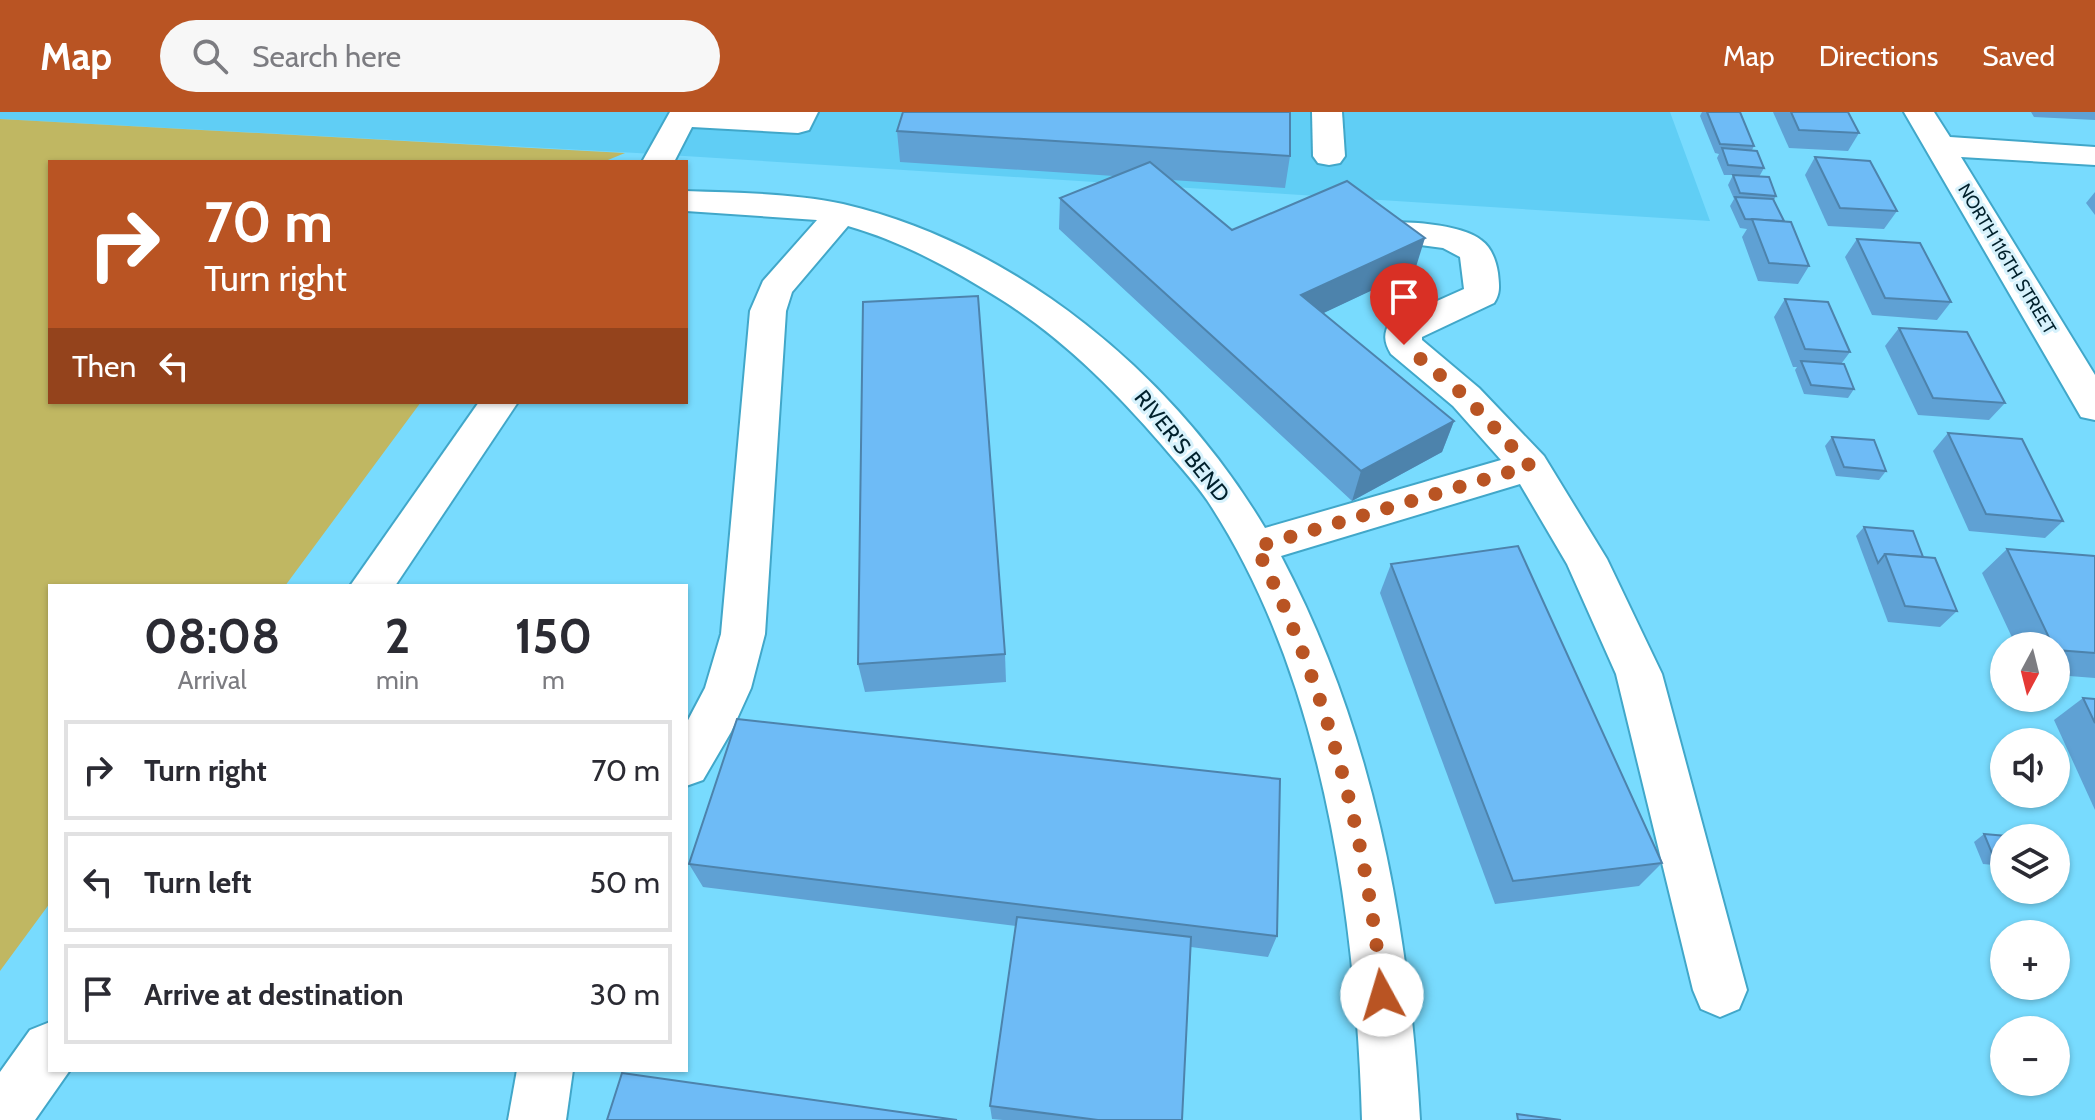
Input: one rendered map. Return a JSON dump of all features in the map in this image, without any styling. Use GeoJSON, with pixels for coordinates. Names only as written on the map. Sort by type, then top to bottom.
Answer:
{"type":"FeatureCollection","features":[{"type":"Feature","properties":{"kind":"street"},"geometry":{"type":"LineString","coordinates":[[659,160],[683,114],[798,124],[803,112]]}},
{"type":"Feature","properties":{"kind":"street"},"geometry":{"type":"LineString","coordinates":[[1327,112],[1329,156]]}},
{"type":"Feature","properties":{"kind":"street","name":"NORTH 116TH STREET"},"geometry":{"type":"LineString","coordinates":[[1919,112],[2095,407]]}},
{"type":"Feature","properties":{"kind":"street"},"geometry":{"type":"LineString","coordinates":[[1939,146],[2095,156]]}},
{"type":"Feature","properties":{"kind":"street","name":"RIVER'S BEND"},"geometry":{"type":"LineString","coordinates":[[688,201],[767,204],[840,214],[923,242],[969,265],[1083,339],[1126,377],[1221,489],[1256,547],[1286,606],[1316,685],[1365,867],[1380,968],[1391,1120]]}},
{"type":"Feature","properties":{"kind":"street"},"geometry":{"type":"LineString","coordinates":[[688,762],[714,722],[733,682],[743,634],[768,311],[775,289],[840,214]]}},
{"type":"Feature","properties":{"kind":"street"},"geometry":{"type":"LineString","coordinates":[[1387,232],[1459,239],[1471,247],[1478,257],[1482,295],[1403,331],[1404,345],[1466,397],[1530,466],[1586,559],[1639,674],[1720,990]]}},
{"type":"Feature","properties":{"kind":"street"},"geometry":{"type":"LineString","coordinates":[[373,584],[498,404]]}},
{"type":"Feature","properties":{"kind":"street"},"geometry":{"type":"LineString","coordinates":[[1256,547],[1530,466]]}},
{"type":"Feature","properties":{"kind":"street"},"geometry":{"type":"LineString","coordinates":[[1,1120],[48,1053]]}},
{"type":"Feature","properties":{"kind":"street"},"geometry":{"type":"LineString","coordinates":[[537,1120],[545,1072]]}},
{"type":"Feature","properties":{"kind":"shaded area"},"geometry":{"type":"Polygon","coordinates":[[[0,112],[1670,112],[1710,221],[637,153],[0,119],[0,112]]]}},
{"type":"Feature","properties":{"kind":"shaded area"},"geometry":{"type":"Polygon","coordinates":[[[0,119],[625,153],[608,160],[48,160],[48,404],[420,404],[286,584],[48,584],[48,906],[0,971],[0,119]]]}},
{"type":"Feature","properties":{"kind":"building"},"geometry":{"type":"Polygon","coordinates":[[[903,112],[1290,112],[1290,156],[897,131],[903,112]]]}},
{"type":"Feature","properties":{"kind":"building"},"geometry":{"type":"Polygon","coordinates":[[[1707,112],[1740,112],[1754,146],[1720,144],[1707,112]]]}},
{"type":"Feature","properties":{"kind":"building"},"geometry":{"type":"Polygon","coordinates":[[[1791,112],[1848,112],[1859,133],[1799,130],[1791,112]]]}},
{"type":"Feature","properties":{"kind":"building"},"geometry":{"type":"Polygon","coordinates":[[[1722,148],[1757,151],[1764,168],[1728,165],[1722,148]]]}},
{"type":"Feature","properties":{"kind":"building"},"geometry":{"type":"Polygon","coordinates":[[[1815,157],[1870,161],[1897,211],[1840,208],[1815,157]]]}},
{"type":"Feature","properties":{"kind":"building"},"geometry":{"type":"Polygon","coordinates":[[[1150,162],[1232,230],[1347,181],[1425,238],[1301,295],[1454,421],[1361,471],[1060,198],[1150,162]]]}},
{"type":"Feature","properties":{"kind":"building"},"geometry":{"type":"Polygon","coordinates":[[[1733,175],[1769,177],[1776,196],[1740,193],[1733,175]]]}},
{"type":"Feature","properties":{"kind":"building"},"geometry":{"type":"Polygon","coordinates":[[[1735,197],[1773,199],[1784,221],[1745,219],[1735,197]]]}},
{"type":"Feature","properties":{"kind":"building"},"geometry":{"type":"Polygon","coordinates":[[[1752,219],[1791,222],[1809,266],[1769,263],[1752,219]]]}},
{"type":"Feature","properties":{"kind":"building"},"geometry":{"type":"Polygon","coordinates":[[[1857,239],[1920,243],[1951,302],[1885,298],[1857,239]]]}},
{"type":"Feature","properties":{"kind":"building"},"geometry":{"type":"Polygon","coordinates":[[[978,296],[1005,654],[858,664],[863,302],[978,296]]]}},
{"type":"Feature","properties":{"kind":"building"},"geometry":{"type":"Polygon","coordinates":[[[1785,299],[1828,302],[1850,352],[1805,349],[1785,299]]]}},
{"type":"Feature","properties":{"kind":"building"},"geometry":{"type":"Polygon","coordinates":[[[1899,328],[1967,332],[2005,403],[1933,398],[1899,328]]]}},
{"type":"Feature","properties":{"kind":"building"},"geometry":{"type":"Polygon","coordinates":[[[1801,361],[1844,364],[1854,389],[1811,385],[1801,361]]]}},
{"type":"Feature","properties":{"kind":"building"},"geometry":{"type":"Polygon","coordinates":[[[1948,433],[2022,439],[2063,521],[1986,514],[1948,433]]]}},
{"type":"Feature","properties":{"kind":"building"},"geometry":{"type":"Polygon","coordinates":[[[1832,437],[1874,440],[1886,471],[1844,467],[1832,437]]]}},
{"type":"Feature","properties":{"kind":"building"},"geometry":{"type":"Polygon","coordinates":[[[1864,527],[1913,531],[1923,557],[1885,554],[1878,563],[1864,527]]]}},
{"type":"Feature","properties":{"kind":"building"},"geometry":{"type":"Polygon","coordinates":[[[1518,546],[1662,863],[1513,881],[1391,564],[1518,546]]]}},
{"type":"Feature","properties":{"kind":"building"},"geometry":{"type":"Polygon","coordinates":[[[2007,549],[2095,556],[2095,653],[2070,651],[2070,632],[2046,632],[2007,549]]]}},
{"type":"Feature","properties":{"kind":"building"},"geometry":{"type":"Polygon","coordinates":[[[1885,554],[1935,558],[1957,611],[1905,606],[1885,554]]]}},
{"type":"Feature","properties":{"kind":"building"},"geometry":{"type":"Polygon","coordinates":[[[2083,698],[2095,699],[2095,723],[2083,698]]]}},
{"type":"Feature","properties":{"kind":"building"},"geometry":{"type":"Polygon","coordinates":[[[737,719],[1280,779],[1277,936],[689,864],[737,719]]]}},
{"type":"Feature","properties":{"kind":"building"},"geometry":{"type":"Polygon","coordinates":[[[1984,834],[1990,835],[1990,848],[1984,834]]]}},
{"type":"Feature","properties":{"kind":"building"},"geometry":{"type":"Polygon","coordinates":[[[1017,917],[1191,937],[1182,1120],[1098,1120],[990,1106],[1017,917]]]}},
{"type":"Feature","properties":{"kind":"building"},"geometry":{"type":"Polygon","coordinates":[[[622,1073],[957,1120],[607,1120],[622,1073]]]}},
{"type":"Feature","properties":{"kind":"building"},"geometry":{"type":"Polygon","coordinates":[[[1517,1114],[1561,1120],[1518,1120],[1517,1114]]]}},
{"type":"Feature","properties":{"kind":"route"},"geometry":{"type":"LineString","coordinates":[[1382,995],[1365,867],[1336,751],[1316,685],[1286,606],[1256,547],[1530,466],[1466,397],[1404,345]]}}]}
